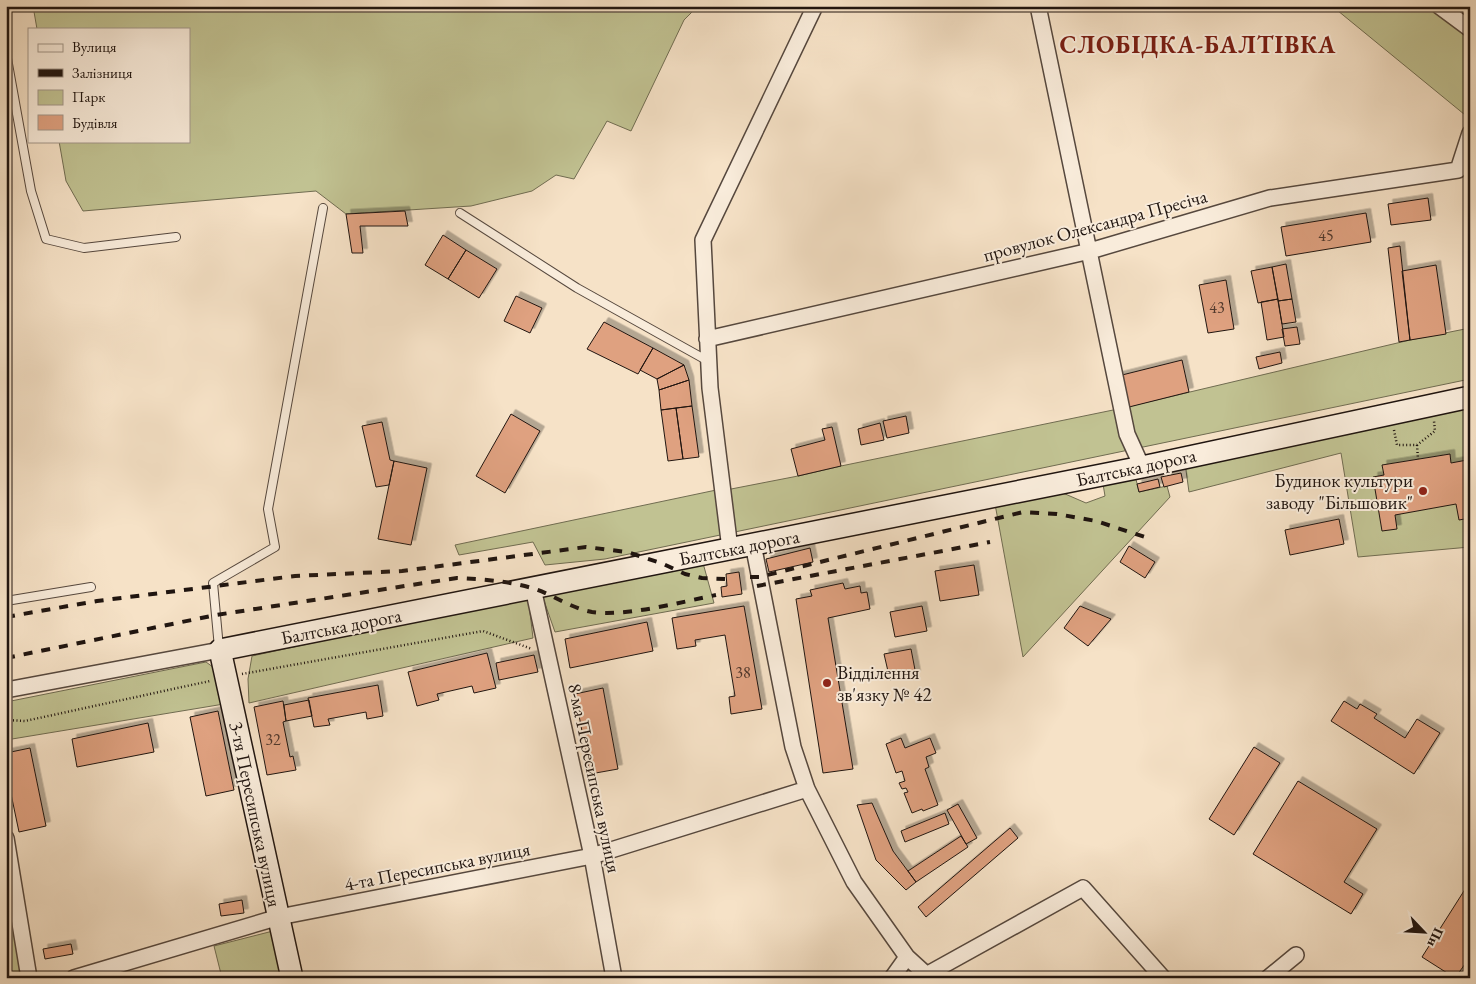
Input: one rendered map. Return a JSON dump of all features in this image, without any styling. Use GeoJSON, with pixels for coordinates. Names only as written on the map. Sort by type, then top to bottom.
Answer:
{"type":"FeatureCollection","features":[{"type":"Feature","properties":{"kind":"main road","name":"Балтська дорога"},"geometry":{"type":"LineString","coordinates":[[220,650],[1142,467],[1470,397]]}},
{"type":"Feature","properties":{"kind":"main road","name":"3-тя Пересипська вулиця"},"geometry":{"type":"LineString","coordinates":[[220,650],[292,978]]}},
{"type":"Feature","properties":{"kind":"street"},"geometry":{"type":"LineString","coordinates":[[730,549],[710,388],[703,240],[815,6]]}},
{"type":"Feature","properties":{"kind":"street"},"geometry":{"type":"LineString","coordinates":[[1038,6],[1127,434],[1142,467]]}},
{"type":"Feature","properties":{"kind":"street"},"geometry":{"type":"LineString","coordinates":[[1439,6],[1470,29]]}},
{"type":"Feature","properties":{"kind":"street","name":"провулок Олександра Пресіча"},"geometry":{"type":"LineString","coordinates":[[707,339],[1090,251],[1270,198],[1458,170],[1470,133]]}},
{"type":"Feature","properties":{"kind":"street"},"geometry":{"type":"LineString","coordinates":[[753,544],[793,747],[807,789],[854,882],[907,957],[928,976],[1083,888],[1163,978]]}},
{"type":"Feature","properties":{"kind":"street","name":"8-ма Пересипська вулиця"},"geometry":{"type":"LineString","coordinates":[[533,588],[592,856],[614,978]]}},
{"type":"Feature","properties":{"kind":"street","name":"Балтська дорога"},"geometry":{"type":"LineString","coordinates":[[6,690],[220,650]]}},
{"type":"Feature","properties":{"kind":"street","name":"4-та Пересипська вулиця"},"geometry":{"type":"LineString","coordinates":[[74,978],[279,917],[592,856],[807,789]]}},
{"type":"Feature","properties":{"kind":"street"},"geometry":{"type":"LineString","coordinates":[[6,838],[29,978]]}},
{"type":"Feature","properties":{"kind":"street"},"geometry":{"type":"LineString","coordinates":[[1268,978],[1296,955]]}},
{"type":"Feature","properties":{"kind":"street"},"geometry":{"type":"LineString","coordinates":[[892,978],[907,957]]}},
{"type":"Feature","properties":{"kind":"lane"},"geometry":{"type":"LineString","coordinates":[[6,53],[31,191],[46,238],[84,248],[176,237]]}},
{"type":"Feature","properties":{"kind":"lane"},"geometry":{"type":"LineString","coordinates":[[220,650],[213,583],[275,547],[268,509],[324,208]]}},
{"type":"Feature","properties":{"kind":"lane"},"geometry":{"type":"LineString","coordinates":[[460,213],[577,288],[708,360]]}},
{"type":"Feature","properties":{"kind":"lane"},"geometry":{"type":"LineString","coordinates":[[6,601],[91,587]]}},
{"type":"Feature","properties":{"kind":"path"},"geometry":{"type":"LineString","coordinates":[[1391,414],[1397,445],[1417,445],[1435,431],[1434,405]]}},
{"type":"Feature","properties":{"kind":"path"},"geometry":{"type":"LineString","coordinates":[[1417,445],[1418,459]]}},
{"type":"Feature","properties":{"kind":"path"},"geometry":{"type":"LineString","coordinates":[[6,720],[25,721],[226,677],[483,631],[531,649],[546,646]]}},
{"type":"Feature","properties":{"kind":"green space"},"geometry":{"type":"Polygon","coordinates":[[[33,6],[698,6],[684,20],[631,131],[607,121],[574,179],[556,175],[532,191],[471,206],[346,214],[316,191],[83,211],[66,181],[59,142],[190,142],[190,28],[37,28],[33,6]]]}},
{"type":"Feature","properties":{"kind":"green space"},"geometry":{"type":"Polygon","coordinates":[[[1332,6],[1436,6],[1470,32],[1470,119],[1332,6]]]}},
{"type":"Feature","properties":{"kind":"green space"},"geometry":{"type":"Polygon","coordinates":[[[1470,328],[1470,379],[605,559],[545,565],[533,542],[459,555],[455,545],[1118,409],[1410,340],[1470,328]]]}},
{"type":"Feature","properties":{"kind":"green space"},"geometry":{"type":"Polygon","coordinates":[[[1470,405],[1470,547],[1358,557],[1341,453],[1189,492],[1185,463],[1470,405]]]}},
{"type":"Feature","properties":{"kind":"green space"},"geometry":{"type":"Polygon","coordinates":[[[1134,471],[1139,492],[1167,486],[1170,497],[1023,657],[995,504],[1056,490],[1086,503],[1105,496],[1102,478],[1134,471]]]}},
{"type":"Feature","properties":{"kind":"green space"},"geometry":{"type":"Polygon","coordinates":[[[703,563],[714,603],[555,632],[542,595],[703,563]]]}},
{"type":"Feature","properties":{"kind":"green space"},"geometry":{"type":"Polygon","coordinates":[[[528,596],[533,638],[249,703],[248,679],[252,656],[528,596]]]}},
{"type":"Feature","properties":{"kind":"green space"},"geometry":{"type":"Polygon","coordinates":[[[206,662],[217,670],[224,704],[6,740],[6,702],[206,662]]]}},
{"type":"Feature","properties":{"kind":"green space"},"geometry":{"type":"Polygon","coordinates":[[[6,871],[23,978],[6,978],[6,871]]]}},
{"type":"Feature","properties":{"kind":"green space"},"geometry":{"type":"Polygon","coordinates":[[[273,931],[284,978],[222,978],[214,946],[273,931]]]}},
{"type":"Feature","properties":{"kind":"building"},"geometry":{"type":"Polygon","coordinates":[[[1428,198],[1431,220],[1391,225],[1388,204],[1428,198]]]}},
{"type":"Feature","properties":{"kind":"building"},"geometry":{"type":"Polygon","coordinates":[[[405,211],[408,226],[360,226],[363,253],[352,253],[346,214],[405,211]]]}},
{"type":"Feature","properties":{"kind":"building"},"geometry":{"type":"Polygon","coordinates":[[[1366,213],[1371,242],[1286,256],[1281,227],[1366,213]]]}},
{"type":"Feature","properties":{"kind":"building"},"geometry":{"type":"Polygon","coordinates":[[[443,235],[466,250],[448,279],[425,265],[443,235]]]}},
{"type":"Feature","properties":{"kind":"building"},"geometry":{"type":"Polygon","coordinates":[[[1400,246],[1410,340],[1399,342],[1388,248],[1400,246]]]}},
{"type":"Feature","properties":{"kind":"building"},"geometry":{"type":"Polygon","coordinates":[[[466,250],[497,269],[479,298],[448,279],[466,250]]]}},
{"type":"Feature","properties":{"kind":"building"},"geometry":{"type":"Polygon","coordinates":[[[1286,264],[1292,299],[1278,301],[1272,267],[1286,264]]]}},
{"type":"Feature","properties":{"kind":"building"},"geometry":{"type":"Polygon","coordinates":[[[1436,265],[1446,334],[1410,340],[1402,271],[1436,265]]]}},
{"type":"Feature","properties":{"kind":"building"},"geometry":{"type":"Polygon","coordinates":[[[1272,267],[1278,299],[1258,303],[1251,271],[1272,267]]]}},
{"type":"Feature","properties":{"kind":"building"},"geometry":{"type":"Polygon","coordinates":[[[1226,280],[1234,329],[1208,333],[1199,285],[1226,280]]]}},
{"type":"Feature","properties":{"kind":"building"},"geometry":{"type":"Polygon","coordinates":[[[516,296],[542,308],[530,333],[504,321],[516,296]]]}},
{"type":"Feature","properties":{"kind":"building"},"geometry":{"type":"Polygon","coordinates":[[[1278,299],[1284,337],[1267,340],[1261,302],[1278,299]]]}},
{"type":"Feature","properties":{"kind":"building"},"geometry":{"type":"Polygon","coordinates":[[[1292,299],[1296,322],[1282,324],[1278,301],[1292,299]]]}},
{"type":"Feature","properties":{"kind":"building"},"geometry":{"type":"Polygon","coordinates":[[[604,322],[653,348],[638,374],[587,349],[604,322]]]}},
{"type":"Feature","properties":{"kind":"building"},"geometry":{"type":"Polygon","coordinates":[[[1297,327],[1300,344],[1285,346],[1282,329],[1297,327]]]}},
{"type":"Feature","properties":{"kind":"building"},"geometry":{"type":"Polygon","coordinates":[[[653,348],[684,365],[657,379],[640,370],[653,348]]]}},
{"type":"Feature","properties":{"kind":"building"},"geometry":{"type":"Polygon","coordinates":[[[1280,352],[1282,363],[1259,369],[1256,357],[1280,352]]]}},
{"type":"Feature","properties":{"kind":"building"},"geometry":{"type":"Polygon","coordinates":[[[1182,360],[1189,392],[1125,408],[1118,376],[1182,360]]]}},
{"type":"Feature","properties":{"kind":"building"},"geometry":{"type":"Polygon","coordinates":[[[684,365],[689,380],[659,390],[657,379],[684,365]]]}},
{"type":"Feature","properties":{"kind":"building"},"geometry":{"type":"Polygon","coordinates":[[[689,380],[692,406],[661,410],[659,390],[689,380]]]}},
{"type":"Feature","properties":{"kind":"building"},"geometry":{"type":"Polygon","coordinates":[[[692,406],[699,457],[683,459],[676,408],[692,406]]]}},
{"type":"Feature","properties":{"kind":"building"},"geometry":{"type":"Polygon","coordinates":[[[676,408],[683,459],[668,461],[661,410],[676,408]]]}},
{"type":"Feature","properties":{"kind":"building"},"geometry":{"type":"Polygon","coordinates":[[[511,414],[540,431],[505,493],[476,476],[511,414]]]}},
{"type":"Feature","properties":{"kind":"building"},"geometry":{"type":"Polygon","coordinates":[[[906,416],[909,433],[887,438],[883,421],[906,416]]]}},
{"type":"Feature","properties":{"kind":"building"},"geometry":{"type":"Polygon","coordinates":[[[382,422],[390,460],[394,461],[389,485],[376,487],[362,426],[382,422]]]}},
{"type":"Feature","properties":{"kind":"building"},"geometry":{"type":"Polygon","coordinates":[[[880,423],[884,440],[861,445],[858,429],[880,423]]]}},
{"type":"Feature","properties":{"kind":"building"},"geometry":{"type":"Polygon","coordinates":[[[832,427],[841,466],[798,476],[791,449],[825,440],[822,429],[832,427]]]}},
{"type":"Feature","properties":{"kind":"building","name":"Будинок культури заводу \"Більшовик\""},"geometry":{"type":"Polygon","coordinates":[[[1450,454],[1451,463],[1467,460],[1470,477],[1470,518],[1459,520],[1456,504],[1395,515],[1397,529],[1382,531],[1373,477],[1384,475],[1382,465],[1450,454]]]}},
{"type":"Feature","properties":{"kind":"building"},"geometry":{"type":"Polygon","coordinates":[[[394,461],[427,468],[411,545],[378,539],[394,461]]]}},
{"type":"Feature","properties":{"kind":"building"},"geometry":{"type":"Polygon","coordinates":[[[1181,473],[1183,482],[1164,487],[1161,477],[1181,473]]]}},
{"type":"Feature","properties":{"kind":"building"},"geometry":{"type":"Polygon","coordinates":[[[1158,479],[1160,487],[1139,492],[1137,484],[1158,479]]]}},
{"type":"Feature","properties":{"kind":"building"},"geometry":{"type":"Polygon","coordinates":[[[1339,519],[1344,544],[1290,555],[1285,530],[1339,519]]]}},
{"type":"Feature","properties":{"kind":"building"},"geometry":{"type":"Polygon","coordinates":[[[1129,546],[1155,562],[1145,578],[1120,562],[1129,546]]]}},
{"type":"Feature","properties":{"kind":"building"},"geometry":{"type":"Polygon","coordinates":[[[810,548],[813,562],[769,572],[766,559],[810,548]]]}},
{"type":"Feature","properties":{"kind":"building"},"geometry":{"type":"Polygon","coordinates":[[[974,565],[979,595],[940,601],[935,571],[974,565]]]}},
{"type":"Feature","properties":{"kind":"building"},"geometry":{"type":"Polygon","coordinates":[[[739,572],[742,594],[722,597],[721,587],[727,586],[726,574],[739,572]]]}},
{"type":"Feature","properties":{"kind":"building"},"geometry":{"type":"Polygon","coordinates":[[[843,583],[845,589],[860,586],[861,593],[867,592],[870,609],[828,618],[853,769],[823,773],[796,599],[812,596],[810,590],[843,583]]]}},
{"type":"Feature","properties":{"kind":"building"},"geometry":{"type":"Polygon","coordinates":[[[744,606],[762,709],[731,714],[729,697],[735,696],[725,635],[695,640],[696,646],[677,649],[672,618],[744,606]]]}},
{"type":"Feature","properties":{"kind":"building"},"geometry":{"type":"Polygon","coordinates":[[[922,606],[927,631],[895,637],[890,612],[922,606]]]}},
{"type":"Feature","properties":{"kind":"building"},"geometry":{"type":"Polygon","coordinates":[[[1080,606],[1111,619],[1088,646],[1064,628],[1080,606]]]}},
{"type":"Feature","properties":{"kind":"building"},"geometry":{"type":"Polygon","coordinates":[[[647,622],[653,651],[570,668],[565,639],[647,622]]]}},
{"type":"Feature","properties":{"kind":"building"},"geometry":{"type":"Polygon","coordinates":[[[911,649],[916,675],[890,680],[884,654],[911,649]]]}},
{"type":"Feature","properties":{"kind":"building"},"geometry":{"type":"Polygon","coordinates":[[[487,653],[496,688],[474,693],[472,686],[437,694],[439,700],[417,706],[408,672],[487,653]]]}},
{"type":"Feature","properties":{"kind":"building"},"geometry":{"type":"Polygon","coordinates":[[[534,655],[538,672],[499,680],[496,663],[534,655]]]}},
{"type":"Feature","properties":{"kind":"building"},"geometry":{"type":"Polygon","coordinates":[[[378,685],[383,716],[367,719],[366,712],[328,719],[330,725],[314,727],[308,698],[378,685]]]}},
{"type":"Feature","properties":{"kind":"building"},"geometry":{"type":"Polygon","coordinates":[[[603,688],[618,769],[590,774],[575,694],[603,688]]]}},
{"type":"Feature","properties":{"kind":"building"},"geometry":{"type":"Polygon","coordinates":[[[309,700],[312,716],[286,721],[284,705],[309,700]]]}},
{"type":"Feature","properties":{"kind":"building"},"geometry":{"type":"Polygon","coordinates":[[[283,701],[286,721],[283,722],[290,757],[293,756],[296,770],[267,775],[254,707],[283,701]]]}},
{"type":"Feature","properties":{"kind":"building"},"geometry":{"type":"Polygon","coordinates":[[[1344,701],[1357,709],[1360,704],[1377,714],[1374,718],[1405,738],[1417,719],[1440,733],[1414,774],[1331,721],[1344,701]]]}},
{"type":"Feature","properties":{"kind":"building"},"geometry":{"type":"Polygon","coordinates":[[[218,711],[234,790],[206,796],[190,717],[218,711]]]}},
{"type":"Feature","properties":{"kind":"building"},"geometry":{"type":"Polygon","coordinates":[[[148,723],[154,752],[77,767],[72,739],[148,723]]]}},
{"type":"Feature","properties":{"kind":"building"},"geometry":{"type":"Polygon","coordinates":[[[901,738],[905,748],[930,738],[936,753],[926,757],[929,767],[925,769],[938,805],[912,813],[904,793],[908,792],[906,788],[902,789],[899,783],[905,781],[902,771],[896,773],[886,744],[901,738]]]}},
{"type":"Feature","properties":{"kind":"building"},"geometry":{"type":"Polygon","coordinates":[[[1254,747],[1280,763],[1234,835],[1209,819],[1254,747]]]}},
{"type":"Feature","properties":{"kind":"building"},"geometry":{"type":"Polygon","coordinates":[[[30,748],[46,826],[19,832],[6,770],[6,753],[30,748]]]}},
{"type":"Feature","properties":{"kind":"building"},"geometry":{"type":"Polygon","coordinates":[[[1298,781],[1377,829],[1344,882],[1363,894],[1351,914],[1253,854],[1298,781]]]}},
{"type":"Feature","properties":{"kind":"building"},"geometry":{"type":"Polygon","coordinates":[[[872,803],[893,851],[916,882],[906,890],[876,860],[857,805],[872,803]]]}},
{"type":"Feature","properties":{"kind":"building"},"geometry":{"type":"Polygon","coordinates":[[[958,804],[977,838],[966,844],[947,810],[958,804]]]}},
{"type":"Feature","properties":{"kind":"building"},"geometry":{"type":"Polygon","coordinates":[[[945,813],[949,824],[905,842],[901,831],[945,813]]]}},
{"type":"Feature","properties":{"kind":"building"},"geometry":{"type":"Polygon","coordinates":[[[1010,828],[1018,838],[926,917],[918,907],[1010,828]]]}},
{"type":"Feature","properties":{"kind":"building"},"geometry":{"type":"Polygon","coordinates":[[[961,836],[968,847],[916,882],[908,871],[961,836]]]}},
{"type":"Feature","properties":{"kind":"building"},"geometry":{"type":"Polygon","coordinates":[[[1469,883],[1470,957],[1455,978],[1422,957],[1469,883]]]}},
{"type":"Feature","properties":{"kind":"building"},"geometry":{"type":"Polygon","coordinates":[[[242,900],[244,913],[221,916],[219,904],[242,900]]]}},
{"type":"Feature","properties":{"kind":"building"},"geometry":{"type":"Polygon","coordinates":[[[71,944],[73,954],[45,959],[43,949],[71,944]]]}},
{"type":"Feature","properties":{"kind":"railway"},"geometry":{"type":"LineString","coordinates":[[750,577],[759,577],[1023,512],[1057,514],[1096,521],[1151,539]]}},
{"type":"Feature","properties":{"kind":"railway"},"geometry":{"type":"LineString","coordinates":[[757,586],[990,542]]}},
{"type":"Feature","properties":{"kind":"railway"},"geometry":{"type":"LineString","coordinates":[[6,617],[97,601],[295,576],[402,571],[586,547],[627,552],[661,563],[685,574],[702,578],[725,579]]}},
{"type":"Feature","properties":{"kind":"railway"},"geometry":{"type":"LineString","coordinates":[[6,658],[216,615],[457,578],[523,586],[584,610],[606,613],[637,611],[716,595]]}},
{"type":"Feature","properties":{"kind":"place","name":"Будинок культури заводу \"Більшовик\""},"geometry":{"type":"Point","coordinates":[1423,491]}},
{"type":"Feature","properties":{"kind":"place","name":"Відділення зв'язку № 42"},"geometry":{"type":"Point","coordinates":[827,683]}},
{"type":"Feature","properties":{"kind":"district","name":"СЛОБІДКА-БАЛТІВКА"},"geometry":{"type":"Point","coordinates":[1198,45]}}]}
